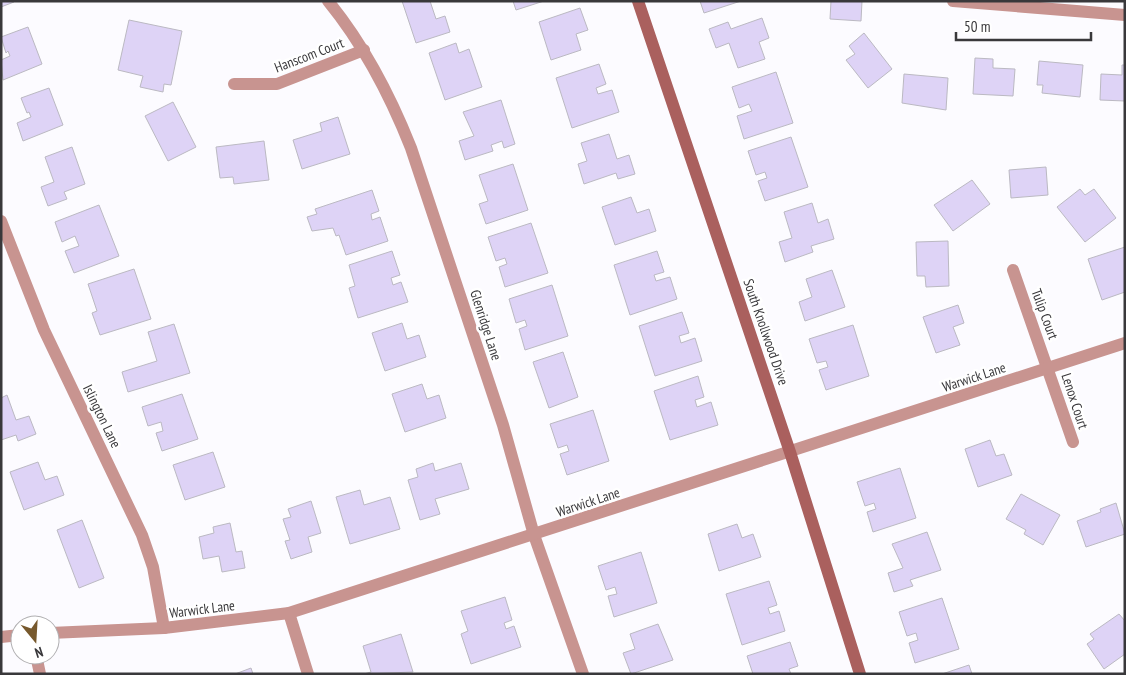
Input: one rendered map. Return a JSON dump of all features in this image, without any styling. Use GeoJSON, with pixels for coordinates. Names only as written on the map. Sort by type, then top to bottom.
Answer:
{"type":"FeatureCollection","features":[{"type":"Feature","properties":{"kind":"street","name":"Glenridge Lane"},"geometry":{"type":"LineString","coordinates":[[328,1],[364,50],[395,108],[411,148],[503,425],[534,535],[583,674]]}},
{"type":"Feature","properties":{"kind":"street","name":"South Knollwood Drive"},"geometry":{"type":"LineString","coordinates":[[638,1],[790,452],[860,674]]}},
{"type":"Feature","properties":{"kind":"street"},"geometry":{"type":"LineString","coordinates":[[954,1],[1125,15]]}},
{"type":"Feature","properties":{"kind":"street","name":"Hanscom Court"},"geometry":{"type":"LineString","coordinates":[[234,84],[277,84],[364,50]]}},
{"type":"Feature","properties":{"kind":"street","name":"Islington Lane"},"geometry":{"type":"LineString","coordinates":[[1,221],[44,330],[142,535],[153,567],[164,628]]}},
{"type":"Feature","properties":{"kind":"street","name":"Tulip Court"},"geometry":{"type":"LineString","coordinates":[[1013,270],[1049,368]]}},
{"type":"Feature","properties":{"kind":"street","name":"Warwick Lane"},"geometry":{"type":"LineString","coordinates":[[60,633],[164,628],[289,614],[1125,343]]}},
{"type":"Feature","properties":{"kind":"street","name":"Lenox Court"},"geometry":{"type":"LineString","coordinates":[[1049,368],[1073,442]]}},
{"type":"Feature","properties":{"kind":"street"},"geometry":{"type":"LineString","coordinates":[[289,614],[308,674]]}},
{"type":"Feature","properties":{"kind":"building"},"geometry":{"type":"Polygon","coordinates":[[[1,1],[14,1],[14,2],[1,7],[1,1]]]}},
{"type":"Feature","properties":{"kind":"building"},"geometry":{"type":"Polygon","coordinates":[[[402,1],[430,1],[436,19],[445,16],[450,32],[416,43],[402,1]]]}},
{"type":"Feature","properties":{"kind":"building"},"geometry":{"type":"Polygon","coordinates":[[[513,1],[544,1],[516,10],[513,1]]]}},
{"type":"Feature","properties":{"kind":"building"},"geometry":{"type":"Polygon","coordinates":[[[700,1],[741,1],[704,13],[700,1]]]}},
{"type":"Feature","properties":{"kind":"building"},"geometry":{"type":"Polygon","coordinates":[[[831,1],[862,1],[861,21],[830,19],[831,1]]]}},
{"type":"Feature","properties":{"kind":"building"},"geometry":{"type":"Polygon","coordinates":[[[580,8],[588,30],[576,34],[581,50],[551,60],[539,22],[580,8]]]}},
{"type":"Feature","properties":{"kind":"building"},"geometry":{"type":"Polygon","coordinates":[[[762,18],[769,38],[759,42],[765,59],[738,68],[729,43],[716,48],[709,29],[728,22],[731,29],[762,18]]]}},
{"type":"Feature","properties":{"kind":"building"},"geometry":{"type":"Polygon","coordinates":[[[129,20],[182,31],[171,85],[164,84],[163,92],[140,87],[143,76],[118,70],[129,20]]]}},
{"type":"Feature","properties":{"kind":"building"},"geometry":{"type":"Polygon","coordinates":[[[28,27],[42,64],[3,80],[1,60],[10,56],[8,51],[6,53],[1,37],[28,27]]]}},
{"type":"Feature","properties":{"kind":"building"},"geometry":{"type":"Polygon","coordinates":[[[864,33],[892,69],[868,88],[846,60],[855,54],[849,46],[864,33]]]}},
{"type":"Feature","properties":{"kind":"building"},"geometry":{"type":"Polygon","coordinates":[[[456,43],[459,53],[469,49],[482,87],[445,100],[429,53],[456,43]]]}},
{"type":"Feature","properties":{"kind":"building"},"geometry":{"type":"Polygon","coordinates":[[[975,58],[993,59],[993,68],[1015,69],[1013,96],[973,94],[975,58]]]}},
{"type":"Feature","properties":{"kind":"building"},"geometry":{"type":"Polygon","coordinates":[[[1039,61],[1083,65],[1080,97],[1042,93],[1043,85],[1037,85],[1039,61]]]}},
{"type":"Feature","properties":{"kind":"building"},"geometry":{"type":"Polygon","coordinates":[[[599,64],[606,84],[596,88],[598,94],[612,90],[619,112],[572,128],[556,78],[599,64]]]}},
{"type":"Feature","properties":{"kind":"building"},"geometry":{"type":"Polygon","coordinates":[[[1122,65],[1125,65],[1125,101],[1100,100],[1101,74],[1122,75],[1122,65]]]}},
{"type":"Feature","properties":{"kind":"building"},"geometry":{"type":"Polygon","coordinates":[[[776,72],[793,123],[744,139],[737,116],[752,111],[749,104],[739,108],[732,87],[776,72]]]}},
{"type":"Feature","properties":{"kind":"building"},"geometry":{"type":"Polygon","coordinates":[[[904,74],[948,78],[946,110],[902,103],[904,74]]]}},
{"type":"Feature","properties":{"kind":"building"},"geometry":{"type":"Polygon","coordinates":[[[49,88],[63,125],[23,141],[17,123],[31,117],[29,112],[27,113],[21,98],[49,88]]]}},
{"type":"Feature","properties":{"kind":"building"},"geometry":{"type":"Polygon","coordinates":[[[501,100],[515,144],[504,148],[502,141],[491,145],[493,151],[465,160],[459,141],[474,136],[463,112],[501,100]]]}},
{"type":"Feature","properties":{"kind":"building"},"geometry":{"type":"Polygon","coordinates":[[[173,102],[196,147],[168,161],[145,116],[173,102]]]}},
{"type":"Feature","properties":{"kind":"building"},"geometry":{"type":"Polygon","coordinates":[[[338,117],[350,154],[302,169],[293,140],[322,131],[320,123],[338,117]]]}},
{"type":"Feature","properties":{"kind":"building"},"geometry":{"type":"Polygon","coordinates":[[[609,134],[617,159],[629,155],[635,174],[618,179],[616,173],[584,184],[578,164],[587,161],[581,143],[609,134]]]}},
{"type":"Feature","properties":{"kind":"building"},"geometry":{"type":"Polygon","coordinates":[[[791,137],[808,187],[765,201],[758,181],[767,178],[765,172],[756,175],[748,151],[791,137]]]}},
{"type":"Feature","properties":{"kind":"building"},"geometry":{"type":"Polygon","coordinates":[[[264,141],[269,180],[234,184],[233,177],[220,178],[216,147],[264,141]]]}},
{"type":"Feature","properties":{"kind":"building"},"geometry":{"type":"Polygon","coordinates":[[[72,147],[85,184],[64,192],[67,199],[48,206],[41,187],[54,182],[45,157],[72,147]]]}},
{"type":"Feature","properties":{"kind":"building"},"geometry":{"type":"Polygon","coordinates":[[[513,164],[528,210],[486,224],[479,204],[488,201],[479,175],[513,164]]]}},
{"type":"Feature","properties":{"kind":"building"},"geometry":{"type":"Polygon","coordinates":[[[1046,167],[1048,195],[1011,198],[1009,170],[1046,167]]]}},
{"type":"Feature","properties":{"kind":"building"},"geometry":{"type":"Polygon","coordinates":[[[972,180],[990,204],[953,231],[934,205],[972,180]]]}},
{"type":"Feature","properties":{"kind":"building"},"geometry":{"type":"Polygon","coordinates":[[[1080,189],[1085,195],[1094,189],[1116,218],[1085,242],[1057,207],[1080,189]]]}},
{"type":"Feature","properties":{"kind":"building"},"geometry":{"type":"Polygon","coordinates":[[[372,190],[379,211],[371,214],[372,220],[380,217],[388,241],[346,255],[339,235],[336,236],[333,228],[312,231],[307,217],[317,214],[315,209],[372,190]]]}},
{"type":"Feature","properties":{"kind":"building"},"geometry":{"type":"Polygon","coordinates":[[[631,197],[637,213],[649,209],[656,231],[615,245],[602,207],[631,197]]]}},
{"type":"Feature","properties":{"kind":"building"},"geometry":{"type":"Polygon","coordinates":[[[812,203],[818,223],[828,219],[834,239],[811,246],[813,252],[785,262],[779,242],[792,238],[784,212],[812,203]]]}},
{"type":"Feature","properties":{"kind":"building"},"geometry":{"type":"Polygon","coordinates":[[[99,205],[119,256],[74,273],[65,251],[79,246],[75,236],[62,242],[55,222],[99,205]]]}},
{"type":"Feature","properties":{"kind":"building"},"geometry":{"type":"Polygon","coordinates":[[[531,223],[548,273],[505,287],[499,267],[507,264],[505,258],[496,261],[488,237],[531,223]]]}},
{"type":"Feature","properties":{"kind":"building"},"geometry":{"type":"Polygon","coordinates":[[[948,241],[949,286],[926,287],[925,276],[917,276],[916,242],[948,241]]]}},
{"type":"Feature","properties":{"kind":"building"},"geometry":{"type":"Polygon","coordinates":[[[1125,247],[1125,292],[1102,300],[1088,259],[1125,247]]]}},
{"type":"Feature","properties":{"kind":"building"},"geometry":{"type":"Polygon","coordinates":[[[392,251],[400,275],[391,278],[393,285],[401,282],[408,302],[358,318],[349,288],[355,286],[349,265],[392,251]]]}},
{"type":"Feature","properties":{"kind":"building"},"geometry":{"type":"Polygon","coordinates":[[[657,251],[664,272],[654,275],[656,281],[670,277],[677,299],[630,315],[614,265],[657,251]]]}},
{"type":"Feature","properties":{"kind":"building"},"geometry":{"type":"Polygon","coordinates":[[[134,269],[151,319],[100,335],[92,313],[97,311],[88,284],[134,269]]]}},
{"type":"Feature","properties":{"kind":"building"},"geometry":{"type":"Polygon","coordinates":[[[832,270],[845,307],[805,321],[799,302],[812,297],[806,279],[832,270]]]}},
{"type":"Feature","properties":{"kind":"building"},"geometry":{"type":"Polygon","coordinates":[[[552,285],[568,336],[525,350],[519,329],[527,326],[525,320],[516,323],[509,299],[552,285]]]}},
{"type":"Feature","properties":{"kind":"building"},"geometry":{"type":"Polygon","coordinates":[[[958,305],[964,323],[953,327],[960,345],[936,353],[923,317],[958,305]]]}},
{"type":"Feature","properties":{"kind":"building"},"geometry":{"type":"Polygon","coordinates":[[[682,312],[689,333],[679,336],[681,343],[695,338],[702,361],[655,376],[639,326],[682,312]]]}},
{"type":"Feature","properties":{"kind":"building"},"geometry":{"type":"Polygon","coordinates":[[[402,323],[407,339],[419,335],[426,357],[385,371],[372,333],[402,323]]]}},
{"type":"Feature","properties":{"kind":"building"},"geometry":{"type":"Polygon","coordinates":[[[174,324],[190,373],[128,392],[122,372],[157,361],[148,332],[174,324]]]}},
{"type":"Feature","properties":{"kind":"building"},"geometry":{"type":"Polygon","coordinates":[[[853,325],[869,376],[826,390],[819,370],[828,367],[826,361],[817,363],[809,339],[853,325]]]}},
{"type":"Feature","properties":{"kind":"building"},"geometry":{"type":"Polygon","coordinates":[[[563,352],[578,397],[549,408],[533,362],[563,352]]]}},
{"type":"Feature","properties":{"kind":"building"},"geometry":{"type":"Polygon","coordinates":[[[698,376],[704,397],[695,400],[697,407],[711,402],[718,425],[670,440],[654,391],[698,376]]]}},
{"type":"Feature","properties":{"kind":"building"},"geometry":{"type":"Polygon","coordinates":[[[422,384],[427,399],[439,395],[446,418],[405,432],[392,394],[422,384]]]}},
{"type":"Feature","properties":{"kind":"building"},"geometry":{"type":"Polygon","coordinates":[[[182,394],[198,439],[162,451],[156,433],[163,431],[161,422],[148,426],[142,407],[182,394]]]}},
{"type":"Feature","properties":{"kind":"building"},"geometry":{"type":"Polygon","coordinates":[[[7,395],[16,420],[29,416],[36,434],[18,441],[16,435],[1,440],[1,398],[7,395]]]}},
{"type":"Feature","properties":{"kind":"building"},"geometry":{"type":"Polygon","coordinates":[[[593,410],[609,461],[567,475],[560,454],[569,451],[567,445],[558,448],[550,424],[593,410]]]}},
{"type":"Feature","properties":{"kind":"building"},"geometry":{"type":"Polygon","coordinates":[[[990,440],[996,456],[1004,454],[1012,475],[978,487],[965,449],[990,440]]]}},
{"type":"Feature","properties":{"kind":"building"},"geometry":{"type":"Polygon","coordinates":[[[213,452],[225,487],[185,500],[173,465],[213,452]]]}},
{"type":"Feature","properties":{"kind":"building"},"geometry":{"type":"Polygon","coordinates":[[[38,462],[45,480],[57,476],[64,495],[24,510],[10,472],[38,462]]]}},
{"type":"Feature","properties":{"kind":"building"},"geometry":{"type":"Polygon","coordinates":[[[433,463],[435,471],[461,463],[469,489],[435,499],[440,514],[420,520],[408,480],[418,477],[416,469],[433,463]]]}},
{"type":"Feature","properties":{"kind":"building"},"geometry":{"type":"Polygon","coordinates":[[[900,468],[916,518],[873,532],[867,512],[876,509],[874,503],[865,506],[857,482],[900,468]]]}},
{"type":"Feature","properties":{"kind":"building"},"geometry":{"type":"Polygon","coordinates":[[[360,490],[364,505],[390,497],[400,529],[350,544],[336,497],[360,490]]]}},
{"type":"Feature","properties":{"kind":"building"},"geometry":{"type":"Polygon","coordinates":[[[1021,494],[1060,515],[1043,545],[1024,534],[1026,530],[1006,519],[1021,494]]]}},
{"type":"Feature","properties":{"kind":"building"},"geometry":{"type":"Polygon","coordinates":[[[311,501],[321,533],[308,537],[312,552],[291,559],[285,541],[290,540],[283,519],[291,517],[288,509],[311,501]]]}},
{"type":"Feature","properties":{"kind":"building"},"geometry":{"type":"Polygon","coordinates":[[[1116,503],[1125,534],[1086,547],[1077,521],[1101,512],[1100,509],[1116,503]]]}},
{"type":"Feature","properties":{"kind":"building"},"geometry":{"type":"Polygon","coordinates":[[[82,520],[104,578],[79,588],[57,530],[82,520]]]}},
{"type":"Feature","properties":{"kind":"building"},"geometry":{"type":"Polygon","coordinates":[[[230,523],[236,552],[242,551],[245,568],[222,572],[219,556],[203,559],[199,537],[214,533],[213,527],[230,523]]]}},
{"type":"Feature","properties":{"kind":"building"},"geometry":{"type":"Polygon","coordinates":[[[737,524],[742,538],[753,534],[761,557],[719,571],[708,534],[737,524]]]}},
{"type":"Feature","properties":{"kind":"building"},"geometry":{"type":"Polygon","coordinates":[[[927,532],[941,570],[910,580],[913,586],[894,592],[888,573],[903,568],[892,544],[927,532]]]}},
{"type":"Feature","properties":{"kind":"building"},"geometry":{"type":"Polygon","coordinates":[[[641,552],[657,603],[614,617],[608,596],[617,594],[615,587],[606,590],[598,566],[641,552]]]}},
{"type":"Feature","properties":{"kind":"building"},"geometry":{"type":"Polygon","coordinates":[[[769,581],[777,605],[768,608],[770,614],[779,611],[785,631],[742,645],[726,594],[769,581]]]}},
{"type":"Feature","properties":{"kind":"building"},"geometry":{"type":"Polygon","coordinates":[[[505,597],[512,620],[504,623],[506,629],[514,626],[521,647],[471,664],[461,634],[468,631],[461,611],[505,597]]]}},
{"type":"Feature","properties":{"kind":"building"},"geometry":{"type":"Polygon","coordinates":[[[942,598],[959,649],[915,663],[909,643],[918,640],[916,633],[907,636],[899,612],[942,598]]]}},
{"type":"Feature","properties":{"kind":"building"},"geometry":{"type":"Polygon","coordinates":[[[1119,614],[1125,621],[1125,654],[1104,669],[1087,644],[1094,639],[1090,634],[1119,614]]]}},
{"type":"Feature","properties":{"kind":"building"},"geometry":{"type":"Polygon","coordinates":[[[658,624],[673,660],[631,674],[623,653],[635,649],[630,634],[658,624]]]}},
{"type":"Feature","properties":{"kind":"building"},"geometry":{"type":"Polygon","coordinates":[[[401,634],[413,672],[364,674],[371,672],[363,646],[401,634]]]}},
{"type":"Feature","properties":{"kind":"building"},"geometry":{"type":"Polygon","coordinates":[[[790,642],[798,666],[789,669],[791,674],[753,674],[747,656],[790,642]]]}},
{"type":"Feature","properties":{"kind":"building"},"geometry":{"type":"Polygon","coordinates":[[[969,665],[972,674],[942,674],[969,665]]]}},
{"type":"Feature","properties":{"kind":"building"},"geometry":{"type":"Polygon","coordinates":[[[251,668],[253,674],[235,674],[251,668]]]}}]}
